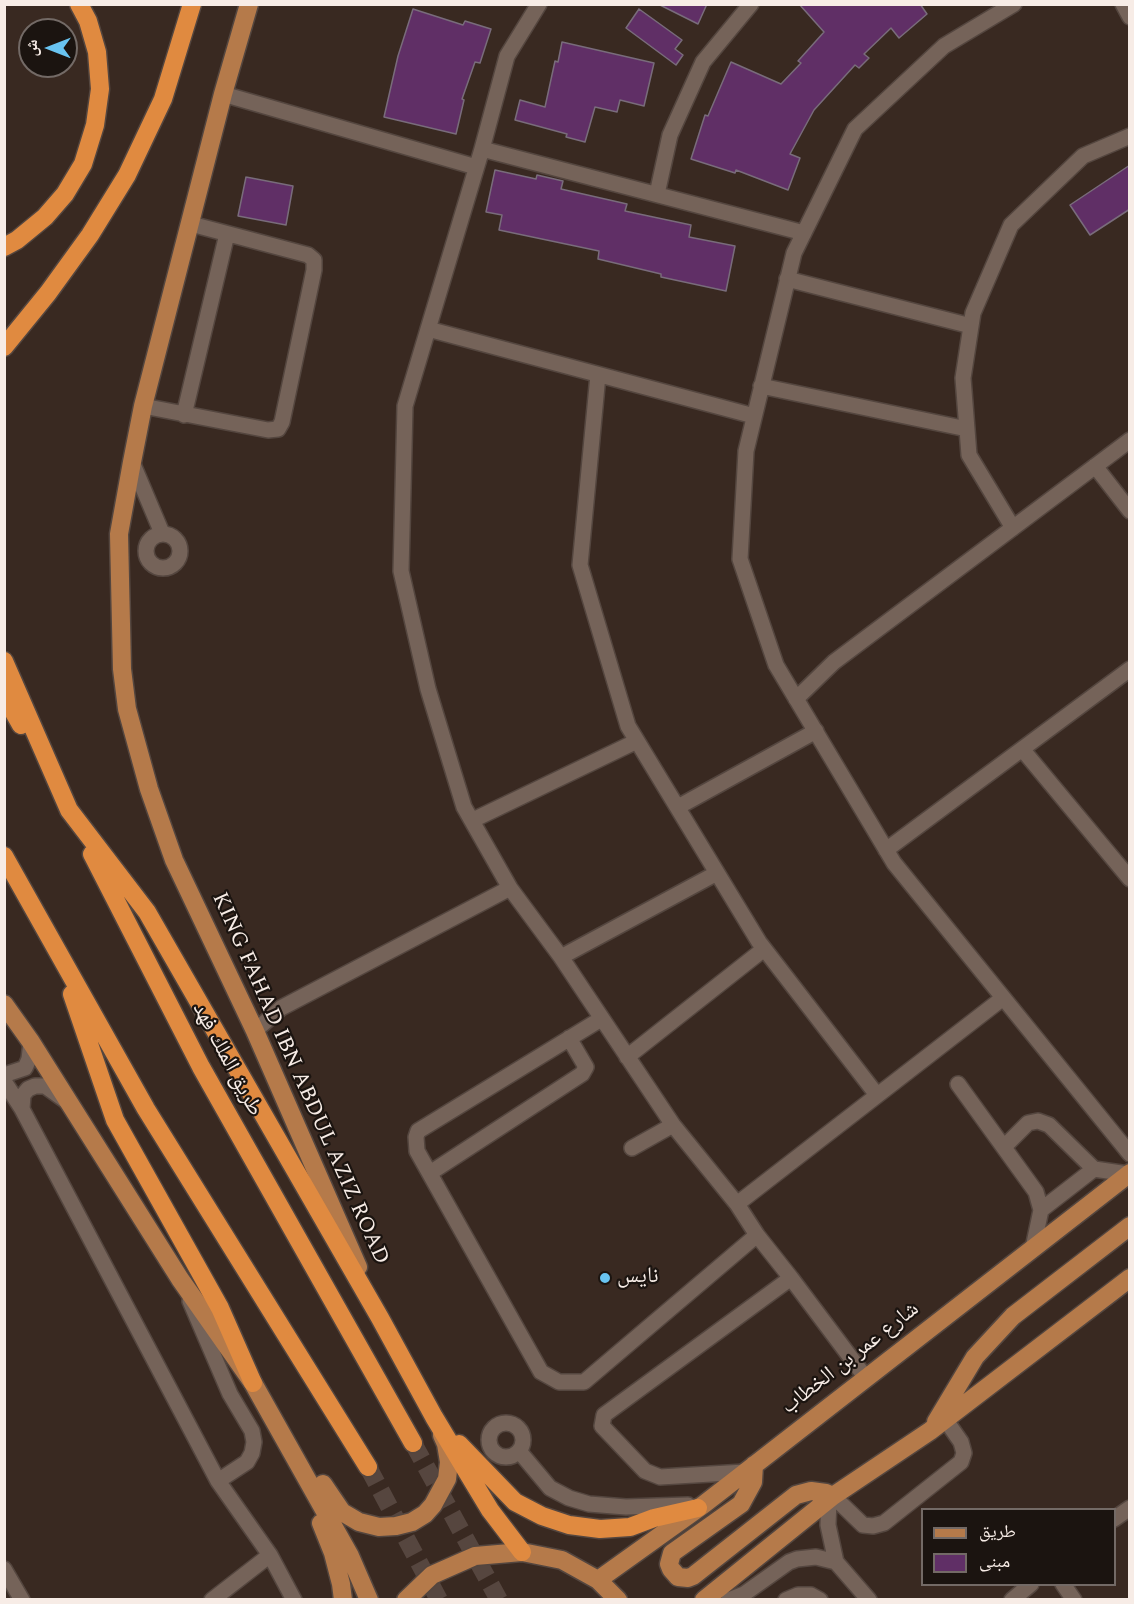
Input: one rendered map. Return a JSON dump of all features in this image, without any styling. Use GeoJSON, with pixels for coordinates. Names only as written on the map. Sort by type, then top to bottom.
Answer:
{"type":"FeatureCollection","features":[{"type":"Feature","properties":{"kind":"highway"},"geometry":{"type":"LineString","coordinates":[[4,247],[17,240],[45,217],[65,194],[84,164],[95,125],[100,89],[97,52],[88,21],[79,4]]}},
{"type":"Feature","properties":{"kind":"highway"},"geometry":{"type":"LineString","coordinates":[[4,347],[48,293],[90,235],[127,175],[163,99],[192,4]]}},
{"type":"Feature","properties":{"kind":"highway"},"geometry":{"type":"LineString","coordinates":[[4,661],[69,810],[147,912],[380,1318],[434,1417],[490,1510],[522,1552]]}},
{"type":"Feature","properties":{"kind":"highway","name":"طريق الملك فهد"},"geometry":{"type":"LineString","coordinates":[[4,695],[69,810],[201,1067],[413,1443]]}},
{"type":"Feature","properties":{"kind":"highway"},"geometry":{"type":"LineString","coordinates":[[4,856],[146,1109],[368,1467]]}},
{"type":"Feature","properties":{"kind":"highway"},"geometry":{"type":"LineString","coordinates":[[57,950],[116,1120],[220,1308],[257,1390]]}},
{"type":"Feature","properties":{"kind":"highway"},"geometry":{"type":"LineString","coordinates":[[434,1417],[515,1502],[542,1516],[569,1525],[600,1529],[630,1527],[654,1518],[701,1506]]}},
{"type":"Feature","properties":{"kind":"main road","name":"KING FAHAD IBN ABDUL AZIZ ROAD"},"geometry":{"type":"LineString","coordinates":[[249,4],[223,94],[143,406],[132,462],[119,534],[122,669],[127,709],[149,789],[174,860],[255,1031],[380,1318]]}},
{"type":"Feature","properties":{"kind":"main road"},"geometry":{"type":"LineString","coordinates":[[4,1004],[31,1042],[180,1279],[257,1390],[296,1437],[331,1498],[342,1512],[359,1522],[379,1527],[396,1526],[412,1522],[433,1506],[447,1479],[449,1462],[446,1444],[434,1417]]}},
{"type":"Feature","properties":{"kind":"main road","name":"شارع عمر بن الخطاب"},"geometry":{"type":"LineString","coordinates":[[598,1580],[701,1506],[1129,1174]]}},
{"type":"Feature","properties":{"kind":"main road"},"geometry":{"type":"LineString","coordinates":[[930,1431],[975,1357],[1006,1324],[1130,1226]]}},
{"type":"Feature","properties":{"kind":"main road"},"geometry":{"type":"LineString","coordinates":[[704,1599],[831,1498],[930,1431],[1130,1278]]}},
{"type":"Feature","properties":{"kind":"main road"},"geometry":{"type":"LineString","coordinates":[[257,1390],[350,1556],[369,1599]]}},
{"type":"Feature","properties":{"kind":"main road"},"geometry":{"type":"LineString","coordinates":[[286,1441],[333,1553],[343,1599]]}},
{"type":"Feature","properties":{"kind":"main road"},"geometry":{"type":"LineString","coordinates":[[749,1468],[753,1482],[741,1504],[672,1553],[670,1569],[678,1577],[693,1576],[796,1495],[811,1491],[826,1493],[831,1498]]}},
{"type":"Feature","properties":{"kind":"main road"},"geometry":{"type":"LineString","coordinates":[[406,1599],[432,1575],[475,1556],[522,1552],[562,1560],[598,1580],[618,1599]]}},
{"type":"Feature","properties":{"kind":"street"},"geometry":{"type":"LineString","coordinates":[[539,4],[507,56],[405,406],[401,571],[428,689],[464,807],[510,888],[561,957],[673,1125],[737,1204],[757,1235],[866,1378]]}},
{"type":"Feature","properties":{"kind":"street"},"geometry":{"type":"LineString","coordinates":[[657,194],[670,135],[703,62],[751,4]]}},
{"type":"Feature","properties":{"kind":"street"},"geometry":{"type":"LineString","coordinates":[[1014,4],[944,46],[855,129],[794,253],[787,279],[746,450],[740,559],[776,665],[894,863],[1003,998],[1126,1144]]}},
{"type":"Feature","properties":{"kind":"street"},"geometry":{"type":"LineString","coordinates":[[1123,4],[1130,17]]}},
{"type":"Feature","properties":{"kind":"street"},"geometry":{"type":"LineString","coordinates":[[223,94],[476,167]]}},
{"type":"Feature","properties":{"kind":"street"},"geometry":{"type":"LineString","coordinates":[[1013,528],[969,455],[963,378],[973,313],[1011,225],[1083,156],[1130,135]]}},
{"type":"Feature","properties":{"kind":"street"},"geometry":{"type":"LineString","coordinates":[[482,148],[804,233]]}},
{"type":"Feature","properties":{"kind":"street"},"geometry":{"type":"LineString","coordinates":[[143,406],[268,430],[278,429],[282,422],[314,270],[314,260],[308,255],[190,224]]}},
{"type":"Feature","properties":{"kind":"street"},"geometry":{"type":"LineString","coordinates":[[184,415],[227,234]]}},
{"type":"Feature","properties":{"kind":"street"},"geometry":{"type":"LineString","coordinates":[[787,279],[971,326]]}},
{"type":"Feature","properties":{"kind":"street"},"geometry":{"type":"LineString","coordinates":[[428,329],[754,416]]}},
{"type":"Feature","properties":{"kind":"street"},"geometry":{"type":"LineString","coordinates":[[598,375],[580,565],[628,726],[764,949],[877,1095]]}},
{"type":"Feature","properties":{"kind":"street"},"geometry":{"type":"LineString","coordinates":[[761,386],[967,429]]}},
{"type":"Feature","properties":{"kind":"street"},"geometry":{"type":"LineString","coordinates":[[796,699],[834,662],[1130,440]]}},
{"type":"Feature","properties":{"kind":"street"},"geometry":{"type":"LineString","coordinates":[[132,462],[162,533]]}},
{"type":"Feature","properties":{"kind":"street"},"geometry":{"type":"LineString","coordinates":[[1095,466],[1130,511]]}},
{"type":"Feature","properties":{"kind":"street"},"geometry":{"type":"LineString","coordinates":[[886,850],[1130,669]]}},
{"type":"Feature","properties":{"kind":"street"},"geometry":{"type":"LineString","coordinates":[[678,807],[816,731]]}},
{"type":"Feature","properties":{"kind":"street"},"geometry":{"type":"LineString","coordinates":[[473,820],[637,741]]}},
{"type":"Feature","properties":{"kind":"street"},"geometry":{"type":"LineString","coordinates":[[1022,749],[1130,879]]}},
{"type":"Feature","properties":{"kind":"street"},"geometry":{"type":"LineString","coordinates":[[561,957],[717,873]]}},
{"type":"Feature","properties":{"kind":"street"},"geometry":{"type":"LineString","coordinates":[[255,1031],[281,1008],[510,888]]}},
{"type":"Feature","properties":{"kind":"street"},"geometry":{"type":"LineString","coordinates":[[627,1057],[764,949]]}},
{"type":"Feature","properties":{"kind":"street"},"geometry":{"type":"LineString","coordinates":[[737,1204],[1003,998]]}},
{"type":"Feature","properties":{"kind":"street"},"geometry":{"type":"LineString","coordinates":[[601,1019],[418,1131],[417,1150],[541,1372],[559,1382],[584,1382],[757,1235]]}},
{"type":"Feature","properties":{"kind":"street"},"geometry":{"type":"LineString","coordinates":[[430,1173],[582,1074],[586,1067],[569,1038]]}},
{"type":"Feature","properties":{"kind":"street"},"geometry":{"type":"LineString","coordinates":[[4,1075],[25,1068],[29,1059],[31,1042]]}},
{"type":"Feature","properties":{"kind":"street"},"geometry":{"type":"LineString","coordinates":[[4,1081],[22,1109],[218,1481],[270,1555],[294,1599]]}},
{"type":"Feature","properties":{"kind":"street"},"geometry":{"type":"LineString","coordinates":[[958,1084],[1005,1146],[1036,1192],[1041,1210],[1033,1248]]}},
{"type":"Feature","properties":{"kind":"street"},"geometry":{"type":"LineString","coordinates":[[22,1109],[23,1095],[35,1086],[45,1086],[67,1101]]}},
{"type":"Feature","properties":{"kind":"street"},"geometry":{"type":"LineString","coordinates":[[1005,1146],[1028,1123],[1038,1121],[1049,1125],[1094,1169],[1129,1174]]}},
{"type":"Feature","properties":{"kind":"street"},"geometry":{"type":"LineString","coordinates":[[632,1148],[673,1125]]}},
{"type":"Feature","properties":{"kind":"street"},"geometry":{"type":"LineString","coordinates":[[1041,1210],[1094,1169]]}},
{"type":"Feature","properties":{"kind":"street"},"geometry":{"type":"LineString","coordinates":[[749,1468],[660,1477],[645,1471],[628,1455],[602,1426],[604,1415],[791,1278]]}},
{"type":"Feature","properties":{"kind":"street"},"geometry":{"type":"LineString","coordinates":[[180,1279],[230,1394],[252,1431],[254,1442],[252,1453],[246,1462],[218,1481]]}},
{"type":"Feature","properties":{"kind":"street"},"geometry":{"type":"LineString","coordinates":[[831,1498],[864,1525],[873,1526],[884,1523],[961,1462],[964,1453],[961,1442],[945,1419]]}},
{"type":"Feature","properties":{"kind":"street"},"geometry":{"type":"LineString","coordinates":[[519,1451],[550,1488],[569,1498],[589,1504],[626,1507],[701,1506]]}},
{"type":"Feature","properties":{"kind":"street"},"geometry":{"type":"LineString","coordinates":[[831,1498],[828,1525],[836,1562],[869,1599]]}},
{"type":"Feature","properties":{"kind":"street"},"geometry":{"type":"LineString","coordinates":[[1116,1518],[1130,1508]]}},
{"type":"Feature","properties":{"kind":"street"},"geometry":{"type":"LineString","coordinates":[[212,1599],[270,1555]]}},
{"type":"Feature","properties":{"kind":"street"},"geometry":{"type":"LineString","coordinates":[[729,1599],[744,1593],[797,1559],[816,1557],[836,1562]]}},
{"type":"Feature","properties":{"kind":"street"},"geometry":{"type":"LineString","coordinates":[[4,1569],[22,1599]]}},
{"type":"Feature","properties":{"kind":"street"},"geometry":{"type":"LineString","coordinates":[[1012,1599],[1028,1586]]}},
{"type":"Feature","properties":{"kind":"street"},"geometry":{"type":"LineString","coordinates":[[1064,1586],[1074,1599]]}},
{"type":"Feature","properties":{"kind":"street"},"geometry":{"type":"LineString","coordinates":[[786,1599],[798,1595],[811,1595],[820,1599]]}},
{"type":"Feature","properties":{"kind":"building"},"geometry":{"type":"Polygon","coordinates":[[[658,4],[707,4],[698,24],[658,4]]]}},
{"type":"Feature","properties":{"kind":"building"},"geometry":{"type":"Polygon","coordinates":[[[799,4],[920,4],[927,14],[899,38],[891,28],[864,54],[869,58],[859,68],[855,65],[814,110],[790,154],[800,158],[788,190],[736,170],[735,173],[691,159],[705,115],[708,116],[731,62],[781,84],[801,63],[798,61],[824,32],[799,4]]]}},
{"type":"Feature","properties":{"kind":"building"},"geometry":{"type":"Polygon","coordinates":[[[413,9],[463,25],[465,21],[491,29],[480,63],[475,62],[462,99],[464,100],[456,134],[384,117],[398,56],[413,9]]]}},
{"type":"Feature","properties":{"kind":"building"},"geometry":{"type":"Polygon","coordinates":[[[639,9],[682,40],[675,49],[683,55],[676,65],[626,28],[639,9]]]}},
{"type":"Feature","properties":{"kind":"building"},"geometry":{"type":"Polygon","coordinates":[[[562,42],[654,63],[644,106],[620,100],[617,112],[595,107],[585,142],[566,137],[567,134],[515,120],[520,100],[545,107],[555,61],[558,62],[562,42]]]}},
{"type":"Feature","properties":{"kind":"building"},"geometry":{"type":"Polygon","coordinates":[[[1130,165],[1130,209],[1090,235],[1070,205],[1130,165]]]}},
{"type":"Feature","properties":{"kind":"building"},"geometry":{"type":"Polygon","coordinates":[[[495,170],[536,179],[537,175],[563,181],[561,189],[627,204],[625,211],[691,225],[689,237],[735,246],[726,291],[661,277],[661,274],[598,259],[599,251],[499,230],[502,215],[486,212],[495,170]]]}},
{"type":"Feature","properties":{"kind":"building"},"geometry":{"type":"Polygon","coordinates":[[[246,177],[293,186],[286,225],[238,216],[246,177]]]}},
{"type":"Feature","properties":{"kind":"tunnel"},"geometry":{"type":"LineString","coordinates":[[413,1443],[499,1600]]}},
{"type":"Feature","properties":{"kind":"tunnel"},"geometry":{"type":"LineString","coordinates":[[368,1467],[439,1600]]}},
{"type":"Feature","properties":{"kind":"place","name":"نايس"},"geometry":{"type":"Point","coordinates":[605,1278]}}]}
